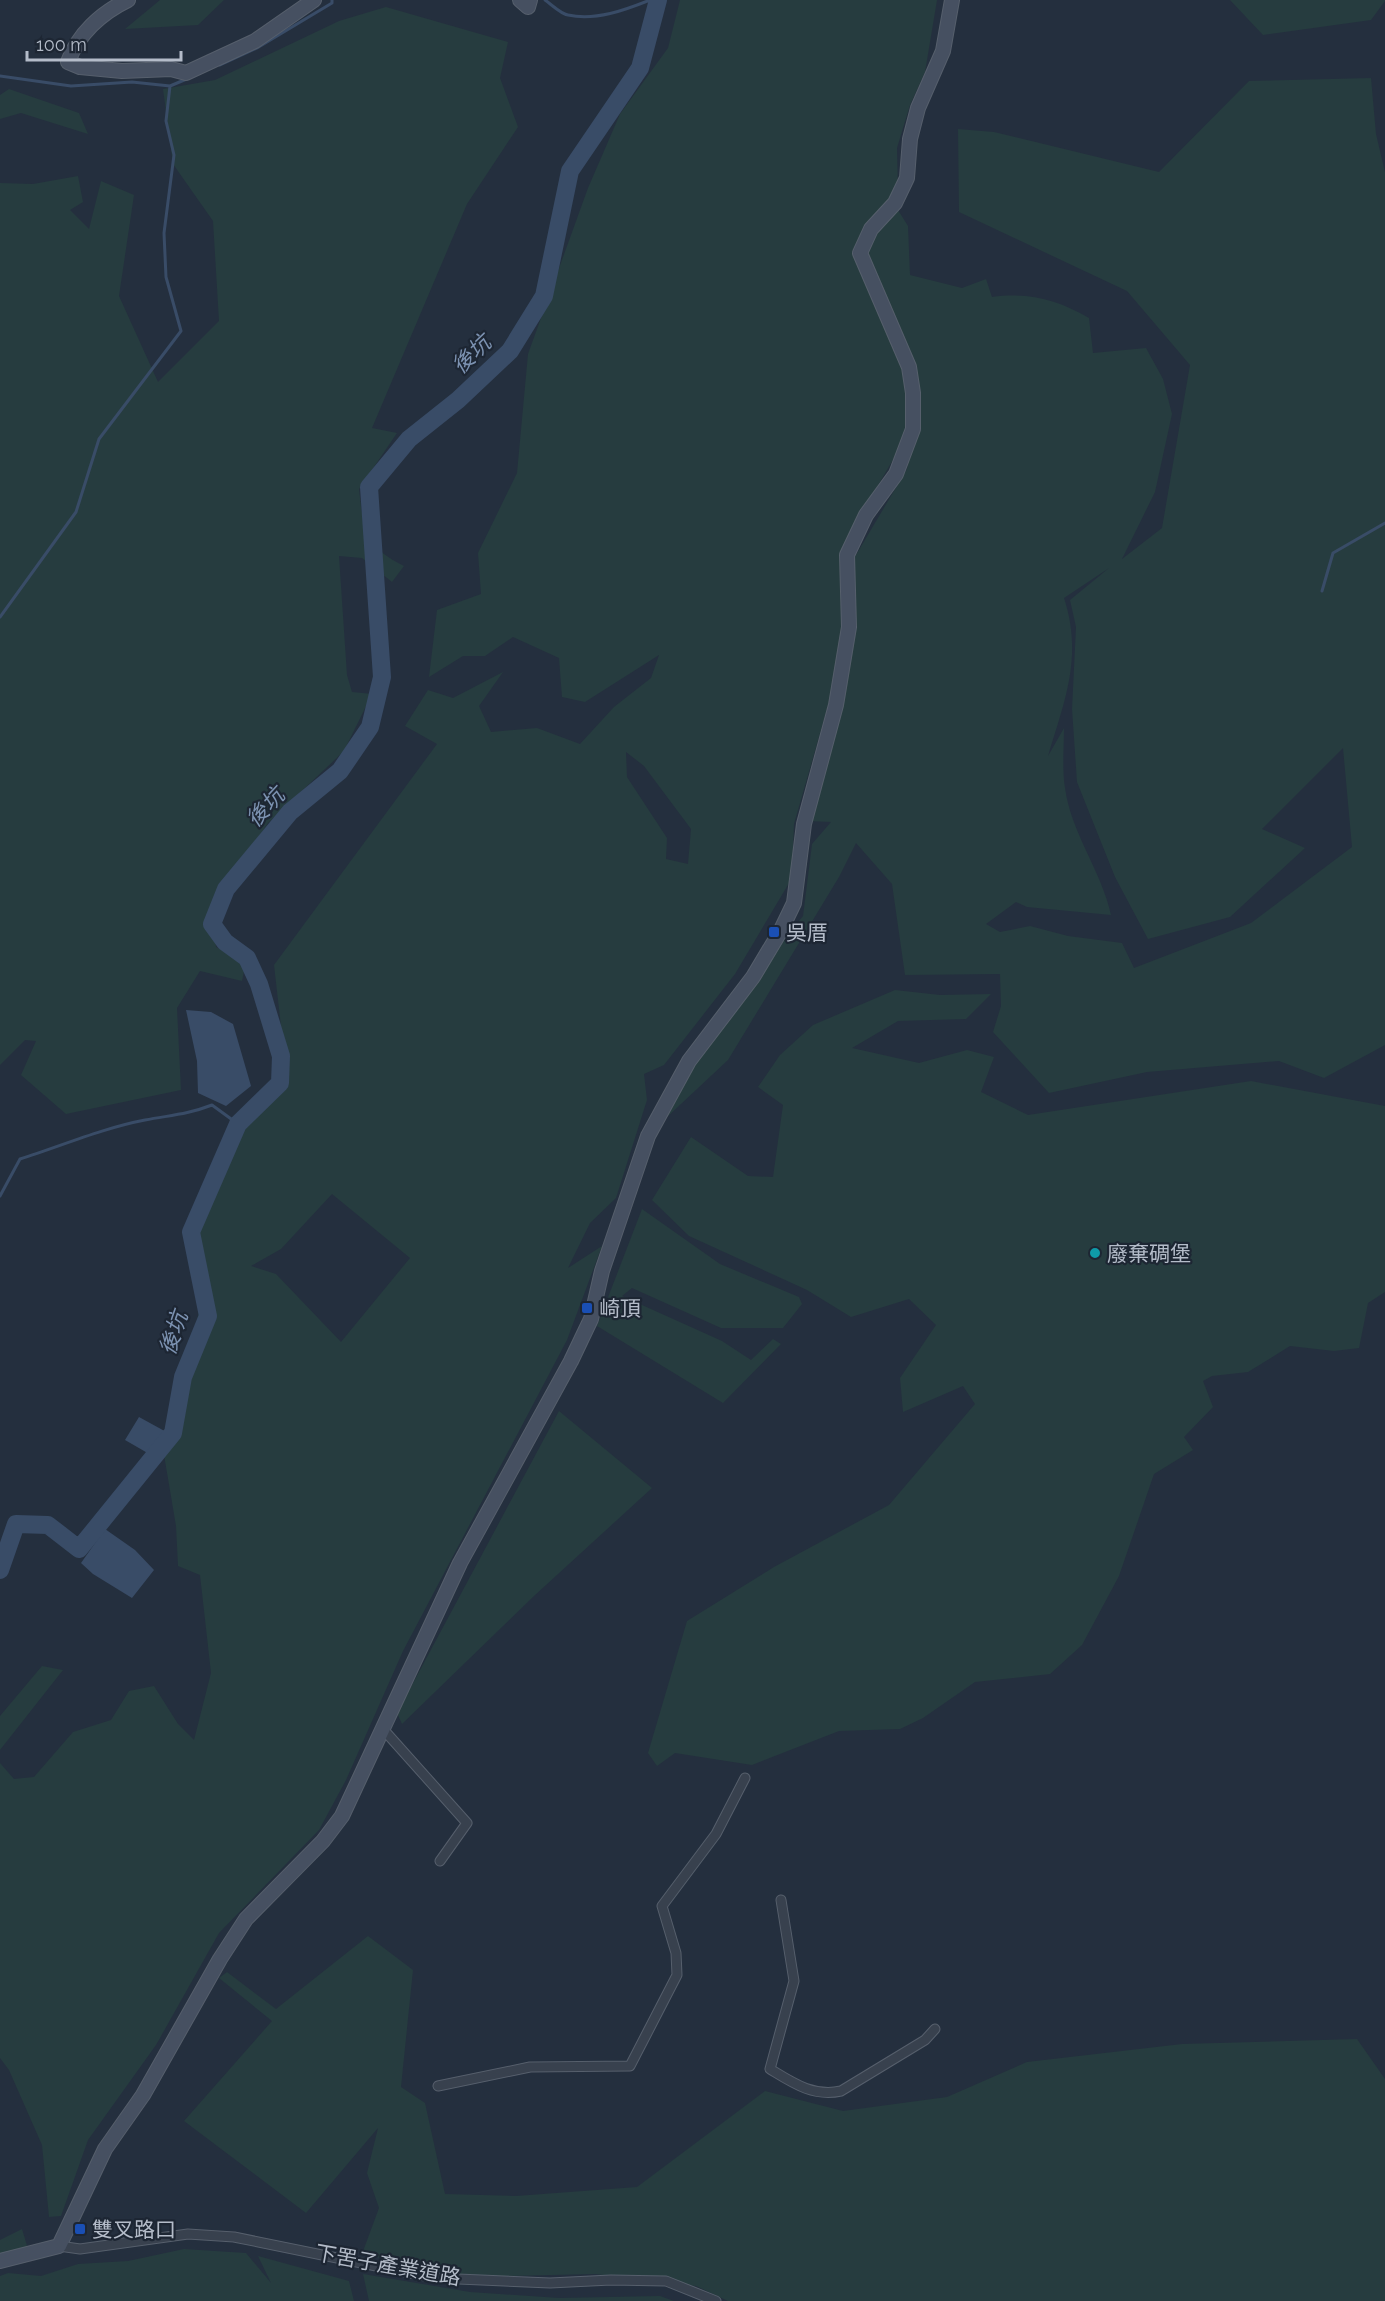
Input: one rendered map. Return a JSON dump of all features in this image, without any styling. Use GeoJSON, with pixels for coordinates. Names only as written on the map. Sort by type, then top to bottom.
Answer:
{"type":"FeatureCollection","features":[{"type":"Feature","properties":{"kind":"street"},"geometry":{"type":"LineString","coordinates":[[128,0],[95,22],[75,43],[68,62],[80,68],[122,71],[171,69],[186,73],[255,41],[314,0]]}},
{"type":"Feature","properties":{"kind":"street"},"geometry":{"type":"LineString","coordinates":[[520,0],[528,7],[530,0]]}},
{"type":"Feature","properties":{"kind":"street"},"geometry":{"type":"LineString","coordinates":[[0,2261],[59,2246],[105,2149],[143,2095],[220,1959],[246,1919],[323,1841],[342,1816],[460,1563],[571,1361],[591,1318],[602,1271],[648,1136],[689,1061],[753,977],[780,932],[794,903],[804,824],[836,705],[846,647],[850,597],[847,555],[866,515],[896,474],[913,429],[913,393],[909,367],[860,253],[863,241],[895,203],[907,178],[910,139],[915,118],[943,51],[952,0]]}},
{"type":"Feature","properties":{"kind":"street"},"geometry":{"type":"LineString","coordinates":[[383,1729],[467,1824],[440,1861]]}},
{"type":"Feature","properties":{"kind":"street"},"geometry":{"type":"LineString","coordinates":[[438,2086],[530,2067],[630,2066],[677,1975],[676,1953],[662,1906],[716,1834],[745,1778]]}},
{"type":"Feature","properties":{"kind":"street"},"geometry":{"type":"LineString","coordinates":[[781,1900],[794,1981],[770,2069],[801,2088],[826,2094],[841,2091],[926,2040],[935,2029]]}},
{"type":"Feature","properties":{"kind":"street","name":"下罟子產業道路"},"geometry":{"type":"LineString","coordinates":[[59,2246],[80,2249],[188,2234],[234,2237],[435,2278],[550,2283],[611,2280],[666,2281],[716,2301]]}},
{"type":"Feature","properties":{"kind":"green space"},"geometry":{"type":"Polygon","coordinates":[[[160,0],[224,0],[198,25],[125,29],[160,0]]]}},
{"type":"Feature","properties":{"kind":"green space"},"geometry":{"type":"Polygon","coordinates":[[[680,0],[937,0],[925,72],[910,105],[897,148],[898,194],[860,237],[901,363],[908,393],[908,434],[859,518],[835,681],[794,824],[792,878],[735,974],[664,1065],[644,1074],[647,1100],[616,1198],[590,1223],[568,1268],[602,1246],[567,1340],[403,1651],[346,1780],[319,1830],[219,1933],[156,2045],[88,2140],[61,2216],[49,2217],[42,2145],[9,2070],[0,2058],[0,1763],[14,1779],[34,1777],[73,1732],[111,1720],[129,1691],[154,1686],[178,1724],[194,1740],[211,1673],[200,1575],[178,1566],[176,1526],[164,1455],[206,1283],[191,1247],[218,1176],[240,1130],[253,1109],[286,1070],[274,965],[437,744],[405,726],[428,690],[453,698],[503,672],[479,706],[491,732],[537,728],[580,744],[614,707],[651,678],[659,655],[585,702],[562,697],[559,658],[513,637],[485,656],[463,656],[429,677],[437,610],[481,594],[478,553],[517,473],[528,354],[588,188],[620,114],[668,48],[680,0]],[[626,752],[627,777],[667,838],[666,859],[688,864],[691,829],[644,766],[626,752]],[[332,1194],[281,1249],[251,1266],[276,1274],[341,1342],[410,1258],[332,1194]]]}},
{"type":"Feature","properties":{"kind":"green space"},"geometry":{"type":"Polygon","coordinates":[[[1230,0],[1385,1],[1371,20],[1263,35],[1230,0]]]}},
{"type":"Feature","properties":{"kind":"green space"},"geometry":{"type":"Polygon","coordinates":[[[386,7],[508,42],[500,78],[518,127],[467,204],[372,428],[397,433],[359,489],[362,516],[373,543],[380,551],[404,566],[392,582],[362,558],[339,556],[347,675],[352,692],[372,694],[344,751],[268,823],[214,905],[216,947],[246,962],[242,981],[200,971],[177,1008],[181,1090],[66,1114],[21,1075],[36,1041],[25,1040],[0,1065],[0,183],[33,184],[78,176],[83,202],[70,210],[89,229],[101,181],[134,195],[119,296],[158,382],[219,321],[213,221],[173,164],[163,89],[215,80],[339,21],[386,7]]]}},
{"type":"Feature","properties":{"kind":"green space"},"geometry":{"type":"Polygon","coordinates":[[[1371,78],[1376,134],[1385,172],[1385,1045],[1324,1078],[1279,1061],[1147,1072],[1049,1093],[993,1032],[1001,1006],[1000,974],[905,975],[892,884],[856,843],[839,877],[728,1060],[666,1118],[677,1084],[758,971],[803,916],[812,844],[831,822],[807,821],[837,713],[853,560],[907,469],[919,404],[866,257],[871,243],[878,231],[898,210],[908,226],[910,275],[962,288],[986,279],[992,297],[1031,297],[1066,306],[1089,318],[1093,353],[1146,348],[1163,379],[1172,414],[1155,492],[1122,559],[1162,528],[1190,365],[1127,291],[959,212],[958,129],[994,132],[1159,172],[1249,81],[1371,78]],[[1109,568],[1064,598],[1072,639],[1072,659],[1066,697],[1048,756],[1064,728],[1064,773],[1068,805],[1101,883],[1111,915],[1027,907],[1016,902],[986,924],[1000,932],[1030,926],[1068,936],[1122,943],[1134,968],[1251,923],[1352,847],[1343,748],[1262,829],[1305,848],[1230,917],[1148,939],[1115,877],[1077,782],[1072,709],[1076,627],[1070,600],[1109,568]]]}},
{"type":"Feature","properties":{"kind":"green space"},"geometry":{"type":"Polygon","coordinates":[[[9,89],[79,113],[88,134],[21,113],[0,119],[0,95],[9,89]]]}},
{"type":"Feature","properties":{"kind":"green space"},"geometry":{"type":"Polygon","coordinates":[[[895,990],[940,995],[991,994],[966,1019],[898,1021],[852,1048],[919,1063],[967,1050],[994,1057],[981,1092],[1028,1115],[1251,1081],[1385,1106],[1385,1292],[1368,1303],[1359,1348],[1334,1351],[1290,1346],[1248,1372],[1212,1376],[1203,1381],[1213,1407],[1184,1437],[1193,1450],[1154,1474],[1119,1576],[1082,1645],[1050,1674],[975,1682],[923,1718],[900,1729],[839,1731],[752,1765],[675,1753],[657,1766],[648,1753],[687,1621],[774,1567],[889,1505],[975,1404],[963,1386],[903,1412],[900,1378],[936,1325],[909,1299],[851,1317],[807,1290],[689,1236],[652,1200],[691,1137],[748,1176],[773,1177],[783,1105],[758,1087],[780,1055],[813,1025],[895,990]]]}},
{"type":"Feature","properties":{"kind":"green space"},"geometry":{"type":"Polygon","coordinates":[[[642,1209],[720,1264],[799,1297],[802,1304],[783,1328],[721,1328],[632,1288],[622,1296],[722,1341],[751,1360],[773,1339],[781,1344],[723,1403],[597,1326],[642,1209]]]}},
{"type":"Feature","properties":{"kind":"green space"},"geometry":{"type":"Polygon","coordinates":[[[559,1411],[652,1488],[534,1596],[402,1724],[397,1713],[559,1411]]]}},
{"type":"Feature","properties":{"kind":"green space"},"geometry":{"type":"Polygon","coordinates":[[[42,1666],[63,1670],[0,1750],[0,1716],[42,1666]]]}},
{"type":"Feature","properties":{"kind":"green space"},"geometry":{"type":"Polygon","coordinates":[[[368,1936],[413,1970],[401,2087],[425,2103],[445,2194],[516,2196],[637,2187],[765,2091],[843,2111],[947,2097],[1027,2062],[1182,2044],[1357,2039],[1385,2079],[1385,2301],[728,2301],[696,2286],[595,2274],[464,2277],[362,2254],[379,2208],[367,2173],[378,2128],[306,2213],[184,2121],[272,2021],[219,1978],[227,1972],[276,2009],[368,1936]]]}},
{"type":"Feature","properties":{"kind":"green space"},"geometry":{"type":"Polygon","coordinates":[[[22,2229],[28,2249],[0,2254],[0,2240],[22,2229]]]}},
{"type":"Feature","properties":{"kind":"green space"},"geometry":{"type":"Polygon","coordinates":[[[184,2249],[246,2253],[271,2283],[258,2256],[349,2281],[354,2301],[0,2301],[0,2276],[8,2273],[41,2276],[78,2264],[128,2261],[184,2249]]]}},
{"type":"Feature","properties":{"kind":"green space"},"geometry":{"type":"Polygon","coordinates":[[[363,2274],[470,2292],[559,2298],[660,2296],[674,2301],[369,2301],[363,2274]]]}},
{"type":"Feature","properties":{"kind":"water"},"geometry":{"type":"Polygon","coordinates":[[[186,1010],[211,1012],[233,1024],[251,1086],[226,1106],[198,1093],[197,1061],[186,1010]]]}},
{"type":"Feature","properties":{"kind":"water"},"geometry":{"type":"Polygon","coordinates":[[[139,1417],[170,1434],[151,1455],[125,1440],[139,1417]]]}},
{"type":"Feature","properties":{"kind":"water"},"geometry":{"type":"Polygon","coordinates":[[[105,1529],[135,1550],[154,1570],[132,1598],[93,1574],[81,1563],[105,1529]]]}},
{"type":"Feature","properties":{"kind":"waterway"},"geometry":{"type":"LineString","coordinates":[[220,65],[257,48],[332,3],[332,0]]}},
{"type":"Feature","properties":{"kind":"waterway"},"geometry":{"type":"LineString","coordinates":[[545,0],[565,14],[589,17],[620,11],[650,0]]}},
{"type":"Feature","properties":{"kind":"waterway","name":"後坑"},"geometry":{"type":"LineString","coordinates":[[0,1570],[16,1524],[48,1525],[79,1549],[173,1433],[183,1377],[208,1316],[191,1232],[238,1124],[280,1083],[281,1056],[259,984],[247,958],[225,942],[212,924],[226,889],[290,812],[340,771],[370,727],[382,677],[369,487],[409,439],[458,400],[510,351],[544,296],[570,171],[640,68],[658,0]]}},
{"type":"Feature","properties":{"kind":"waterway"},"geometry":{"type":"LineString","coordinates":[[0,76],[71,86],[132,82],[170,86]]}},
{"type":"Feature","properties":{"kind":"waterway"},"geometry":{"type":"LineString","coordinates":[[0,617],[76,512],[99,439],[181,331],[166,277],[164,233],[174,155],[166,121],[170,86],[189,78]]}},
{"type":"Feature","properties":{"kind":"waterway"},"geometry":{"type":"LineString","coordinates":[[1322,591],[1333,553],[1385,523]]}},
{"type":"Feature","properties":{"kind":"waterway"},"geometry":{"type":"LineString","coordinates":[[0,1196],[20,1159],[114,1128],[186,1113],[212,1105],[238,1124]]}},
{"type":"Feature","properties":{"kind":"place","name":"吳厝"},"geometry":{"type":"Point","coordinates":[774,932]}},
{"type":"Feature","properties":{"kind":"place","name":"廢棄碉堡"},"geometry":{"type":"Point","coordinates":[1095,1253]}},
{"type":"Feature","properties":{"kind":"place","name":"崎頂"},"geometry":{"type":"Point","coordinates":[587,1308]}},
{"type":"Feature","properties":{"kind":"place","name":"雙叉路口"},"geometry":{"type":"Point","coordinates":[80,2229]}}]}
